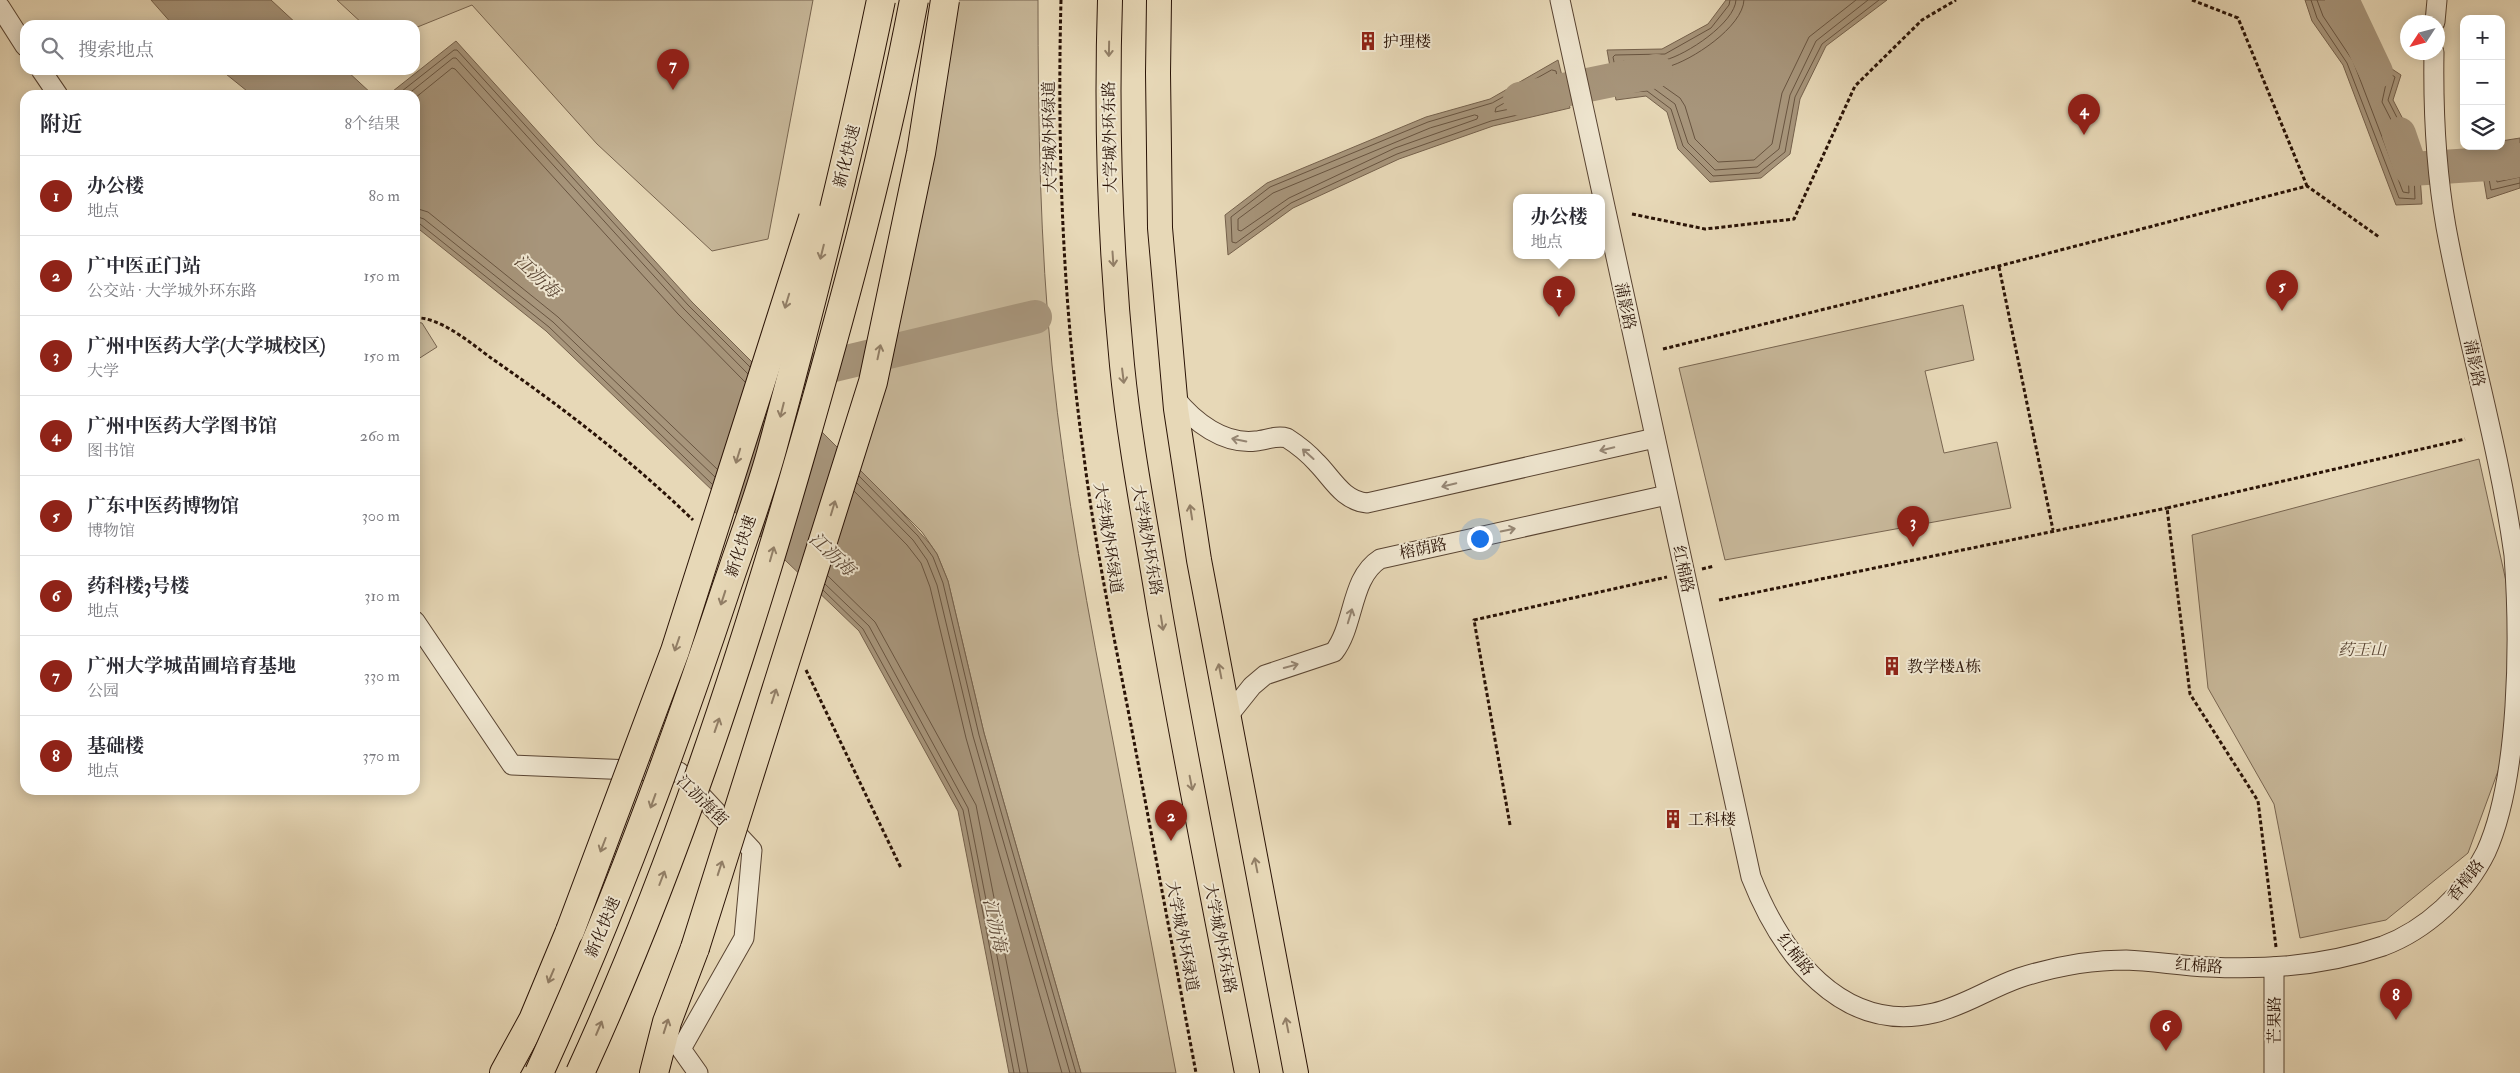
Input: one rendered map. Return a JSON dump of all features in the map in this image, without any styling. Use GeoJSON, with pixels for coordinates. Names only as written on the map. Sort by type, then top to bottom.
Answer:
{"type":"FeatureCollection","features":[{"type":"Feature","properties":{"kind":"highway"},"geometry":{"type":"LineString","coordinates":[[504,1073],[533,1020],[570,931],[675,651],[825,180],[866,0]]}},
{"type":"Feature","properties":{"kind":"highway","name":"新化快速"},"geometry":{"type":"LineString","coordinates":[[539,1073],[610,909],[650,808],[700,667],[772,449],[851,139],[881,0]]}},
{"type":"Feature","properties":{"kind":"highway","name":"新化快速"},"geometry":{"type":"LineString","coordinates":[[580,1073],[652,905],[688,808],[761,595],[828,359],[878,171],[914,0]]}},
{"type":"Feature","properties":{"kind":"highway"},"geometry":{"type":"LineString","coordinates":[[654,1073],[667,1022],[694,948],[873,382],[921,153],[944,0]]}},
{"type":"Feature","properties":{"kind":"main road","name":"大学城外环东路"},"geometry":{"type":"LineString","coordinates":[[1110,0],[1110,210],[1119,327],[1136,474],[1174,697],[1247,1073]]}},
{"type":"Feature","properties":{"kind":"main road"},"geometry":{"type":"LineString","coordinates":[[1159,0],[1160,228],[1175,398],[1199,560],[1296,1073]]}},
{"type":"Feature","properties":{"kind":"street","name":"蒲影路"},"geometry":{"type":"LineString","coordinates":[[1560,0],[1602,194]]}},
{"type":"Feature","properties":{"kind":"street"},"geometry":{"type":"LineString","coordinates":[[2435,15],[2436,0]]}},
{"type":"Feature","properties":{"kind":"street"},"geometry":{"type":"LineString","coordinates":[[0,7],[20,38]]}},
{"type":"Feature","properties":{"kind":"street","name":"蒲影路"},"geometry":{"type":"LineString","coordinates":[[2434,60],[2435,123],[2442,199],[2452,256],[2515,559],[2520,673]]}},
{"type":"Feature","properties":{"kind":"street"},"geometry":{"type":"LineString","coordinates":[[44,75],[55,90]]}},
{"type":"Feature","properties":{"kind":"street","name":"蒲影路"},"geometry":{"type":"LineString","coordinates":[[1605,207],[1661,466]]}},
{"type":"Feature","properties":{"kind":"street"},"geometry":{"type":"LineString","coordinates":[[1175,398],[1199,422],[1224,437],[1248,442],[1287,438],[1318,464],[1341,491],[1356,500],[1367,503],[1655,438]]}},
{"type":"Feature","properties":{"kind":"street","name":"红棉路"},"geometry":{"type":"LineString","coordinates":[[1661,466],[1752,877],[1761,902],[1786,945],[1828,991],[1840,999],[1868,1010],[1892,1016],[1913,1017],[1947,1010],[2019,978],[2081,963],[2126,960],[2207,967],[2274,967]]}},
{"type":"Feature","properties":{"kind":"street","name":"榕荫路"},"geometry":{"type":"LineString","coordinates":[[1228,716],[1252,686],[1265,675],[1334,652],[1345,633],[1365,574],[1380,559],[1667,495]]}},
{"type":"Feature","properties":{"kind":"street","name":"江沥海街"},"geometry":{"type":"LineString","coordinates":[[420,629],[512,765],[679,772],[752,850],[744,938],[681,1049],[698,1073]]}},
{"type":"Feature","properties":{"kind":"street","name":"香樟路"},"geometry":{"type":"LineString","coordinates":[[2274,967],[2328,959],[2385,945],[2416,929],[2435,915],[2460,891],[2484,855],[2498,819],[2510,764],[2520,673]]}},
{"type":"Feature","properties":{"kind":"street","name":"芒果路"},"geometry":{"type":"LineString","coordinates":[[2274,967],[2274,1073]]}},
{"type":"Feature","properties":{"kind":"path","name":"大学城外环绿道"},"geometry":{"type":"LineString","coordinates":[[1061,0],[1060,104],[1064,233],[1072,350],[1084,457],[1101,570],[1196,1073]]}},
{"type":"Feature","properties":{"kind":"path"},"geometry":{"type":"LineString","coordinates":[[1632,214],[1705,229],[1794,219],[1855,86],[1922,20],[1956,0]]}},
{"type":"Feature","properties":{"kind":"path"},"geometry":{"type":"LineString","coordinates":[[2192,0],[2238,18],[2307,186],[2379,237]]}},
{"type":"Feature","properties":{"kind":"path"},"geometry":{"type":"LineString","coordinates":[[1663,349],[1999,266],[2307,186]]}},
{"type":"Feature","properties":{"kind":"path"},"geometry":{"type":"LineString","coordinates":[[1999,266],[2053,530]]}},
{"type":"Feature","properties":{"kind":"path"},"geometry":{"type":"LineString","coordinates":[[1719,600],[2167,508],[2465,439]]}},
{"type":"Feature","properties":{"kind":"path"},"geometry":{"type":"LineString","coordinates":[[2167,508],[2190,694],[2258,801],[2276,947]]}},
{"type":"Feature","properties":{"kind":"path"},"geometry":{"type":"LineString","coordinates":[[1694,570],[1714,566]]}},
{"type":"Feature","properties":{"kind":"path"},"geometry":{"type":"LineString","coordinates":[[1510,825],[1474,620],[1675,575]]}},
{"type":"Feature","properties":{"kind":"green space"},"geometry":{"type":"Polygon","coordinates":[[[337,0],[813,0],[768,239],[712,251],[597,144],[472,5],[420,26],[420,20],[359,20],[337,0]]]}},
{"type":"Feature","properties":{"kind":"green space"},"geometry":{"type":"Polygon","coordinates":[[[958,0],[1038,0],[1042,228],[1057,412],[1087,600],[1176,1073],[1081,1073],[984,733],[948,581],[937,554],[922,532],[846,456],[958,0]]]}},
{"type":"Feature","properties":{"kind":"green space"},"geometry":{"type":"Polygon","coordinates":[[[1963,305],[1974,360],[1925,371],[1944,453],[1997,442],[2011,508],[1725,560],[1679,368],[1963,305]]]}},
{"type":"Feature","properties":{"kind":"green space"},"geometry":{"type":"Polygon","coordinates":[[[420,323],[422,323],[437,347],[420,358],[420,323]]]}},
{"type":"Feature","properties":{"kind":"green space","name":"药王山"},"geometry":{"type":"Polygon","coordinates":[[[2479,459],[2515,622],[2512,733],[2468,853],[2386,920],[2300,938],[2274,804],[2208,688],[2192,535],[2479,459]]]}},
{"type":"Feature","properties":{"kind":"water"},"geometry":{"type":"Polygon","coordinates":[[[151,0],[271,0],[293,20],[169,20],[151,0]]]}},
{"type":"Feature","properties":{"kind":"water"},"geometry":{"type":"Polygon","coordinates":[[[1726,0],[1887,0],[1826,46],[1800,99],[1790,154],[1761,178],[1710,182],[1678,149],[1667,112],[1646,96],[1616,100],[1607,50],[1662,49],[1708,24],[1726,0]]]}},
{"type":"Feature","properties":{"kind":"water"},"geometry":{"type":"Polygon","coordinates":[[[2305,0],[2346,0],[2348,18],[2371,55],[2401,75],[2393,100],[2418,148],[2422,204],[2396,205],[2343,65],[2312,21],[2305,0]]]}},
{"type":"Feature","properties":{"kind":"water","name":"江沥海"},"geometry":{"type":"Polygon","coordinates":[[[456,41],[692,302],[896,506],[937,554],[948,581],[984,733],[1081,1073],[1009,1073],[958,811],[859,631],[546,331],[420,230],[420,90],[394,90],[413,75],[420,75],[420,70],[456,41]]]}},
{"type":"Feature","properties":{"kind":"water"},"geometry":{"type":"Polygon","coordinates":[[[1558,60],[1570,108],[1493,126],[1399,159],[1293,208],[1228,255],[1225,215],[1267,183],[1426,117],[1490,99],[1558,60]]]}},
{"type":"Feature","properties":{"kind":"water"},"geometry":{"type":"Polygon","coordinates":[[[227,75],[351,75],[368,90],[246,90],[227,75]]]}},
{"type":"Feature","properties":{"kind":"water"},"geometry":{"type":"Polygon","coordinates":[[[2520,138],[2520,188],[2487,199],[2479,150],[2505,150],[2505,140],[2520,138]]]}},
{"type":"Feature","properties":{"kind":"waterway"},"geometry":{"type":"LineString","coordinates":[[2342,0],[2376,72]]}},
{"type":"Feature","properties":{"kind":"waterway"},"geometry":{"type":"LineString","coordinates":[[1520,99],[1656,71]]}},
{"type":"Feature","properties":{"kind":"waterway"},"geometry":{"type":"LineString","coordinates":[[2399,134],[2411,169],[2504,163],[2520,160]]}},
{"type":"Feature","properties":{"kind":"waterway"},"geometry":{"type":"LineString","coordinates":[[763,382],[1035,317]]}},
{"type":"Feature","properties":{"kind":"place","name":"护理楼"},"geometry":{"type":"Point","coordinates":[1368,41]}},
{"type":"Feature","properties":{"kind":"place","name":"广州大学城苗圃培育基地"},"geometry":{"type":"Point","coordinates":[673,90]}},
{"type":"Feature","properties":{"kind":"place","name":"广州中医药大学图书馆"},"geometry":{"type":"Point","coordinates":[2084,135]}},
{"type":"Feature","properties":{"kind":"place","name":"广东中医药博物馆"},"geometry":{"type":"Point","coordinates":[2282,311]}},
{"type":"Feature","properties":{"kind":"place","name":"办公楼"},"geometry":{"type":"Point","coordinates":[1559,317]}},
{"type":"Feature","properties":{"kind":"place","name":"广州中医药大学(大学城校区)"},"geometry":{"type":"Point","coordinates":[1913,547]}},
{"type":"Feature","properties":{"kind":"place","name":"教学楼A栋"},"geometry":{"type":"Point","coordinates":[1892,666]}},
{"type":"Feature","properties":{"kind":"place","name":"工科楼"},"geometry":{"type":"Point","coordinates":[1673,819]}},
{"type":"Feature","properties":{"kind":"place","name":"广中医正门站"},"geometry":{"type":"Point","coordinates":[1171,841]}},
{"type":"Feature","properties":{"kind":"place","name":"基础楼"},"geometry":{"type":"Point","coordinates":[2396,1020]}},
{"type":"Feature","properties":{"kind":"place","name":"药科楼3号楼"},"geometry":{"type":"Point","coordinates":[2166,1051]}}]}
